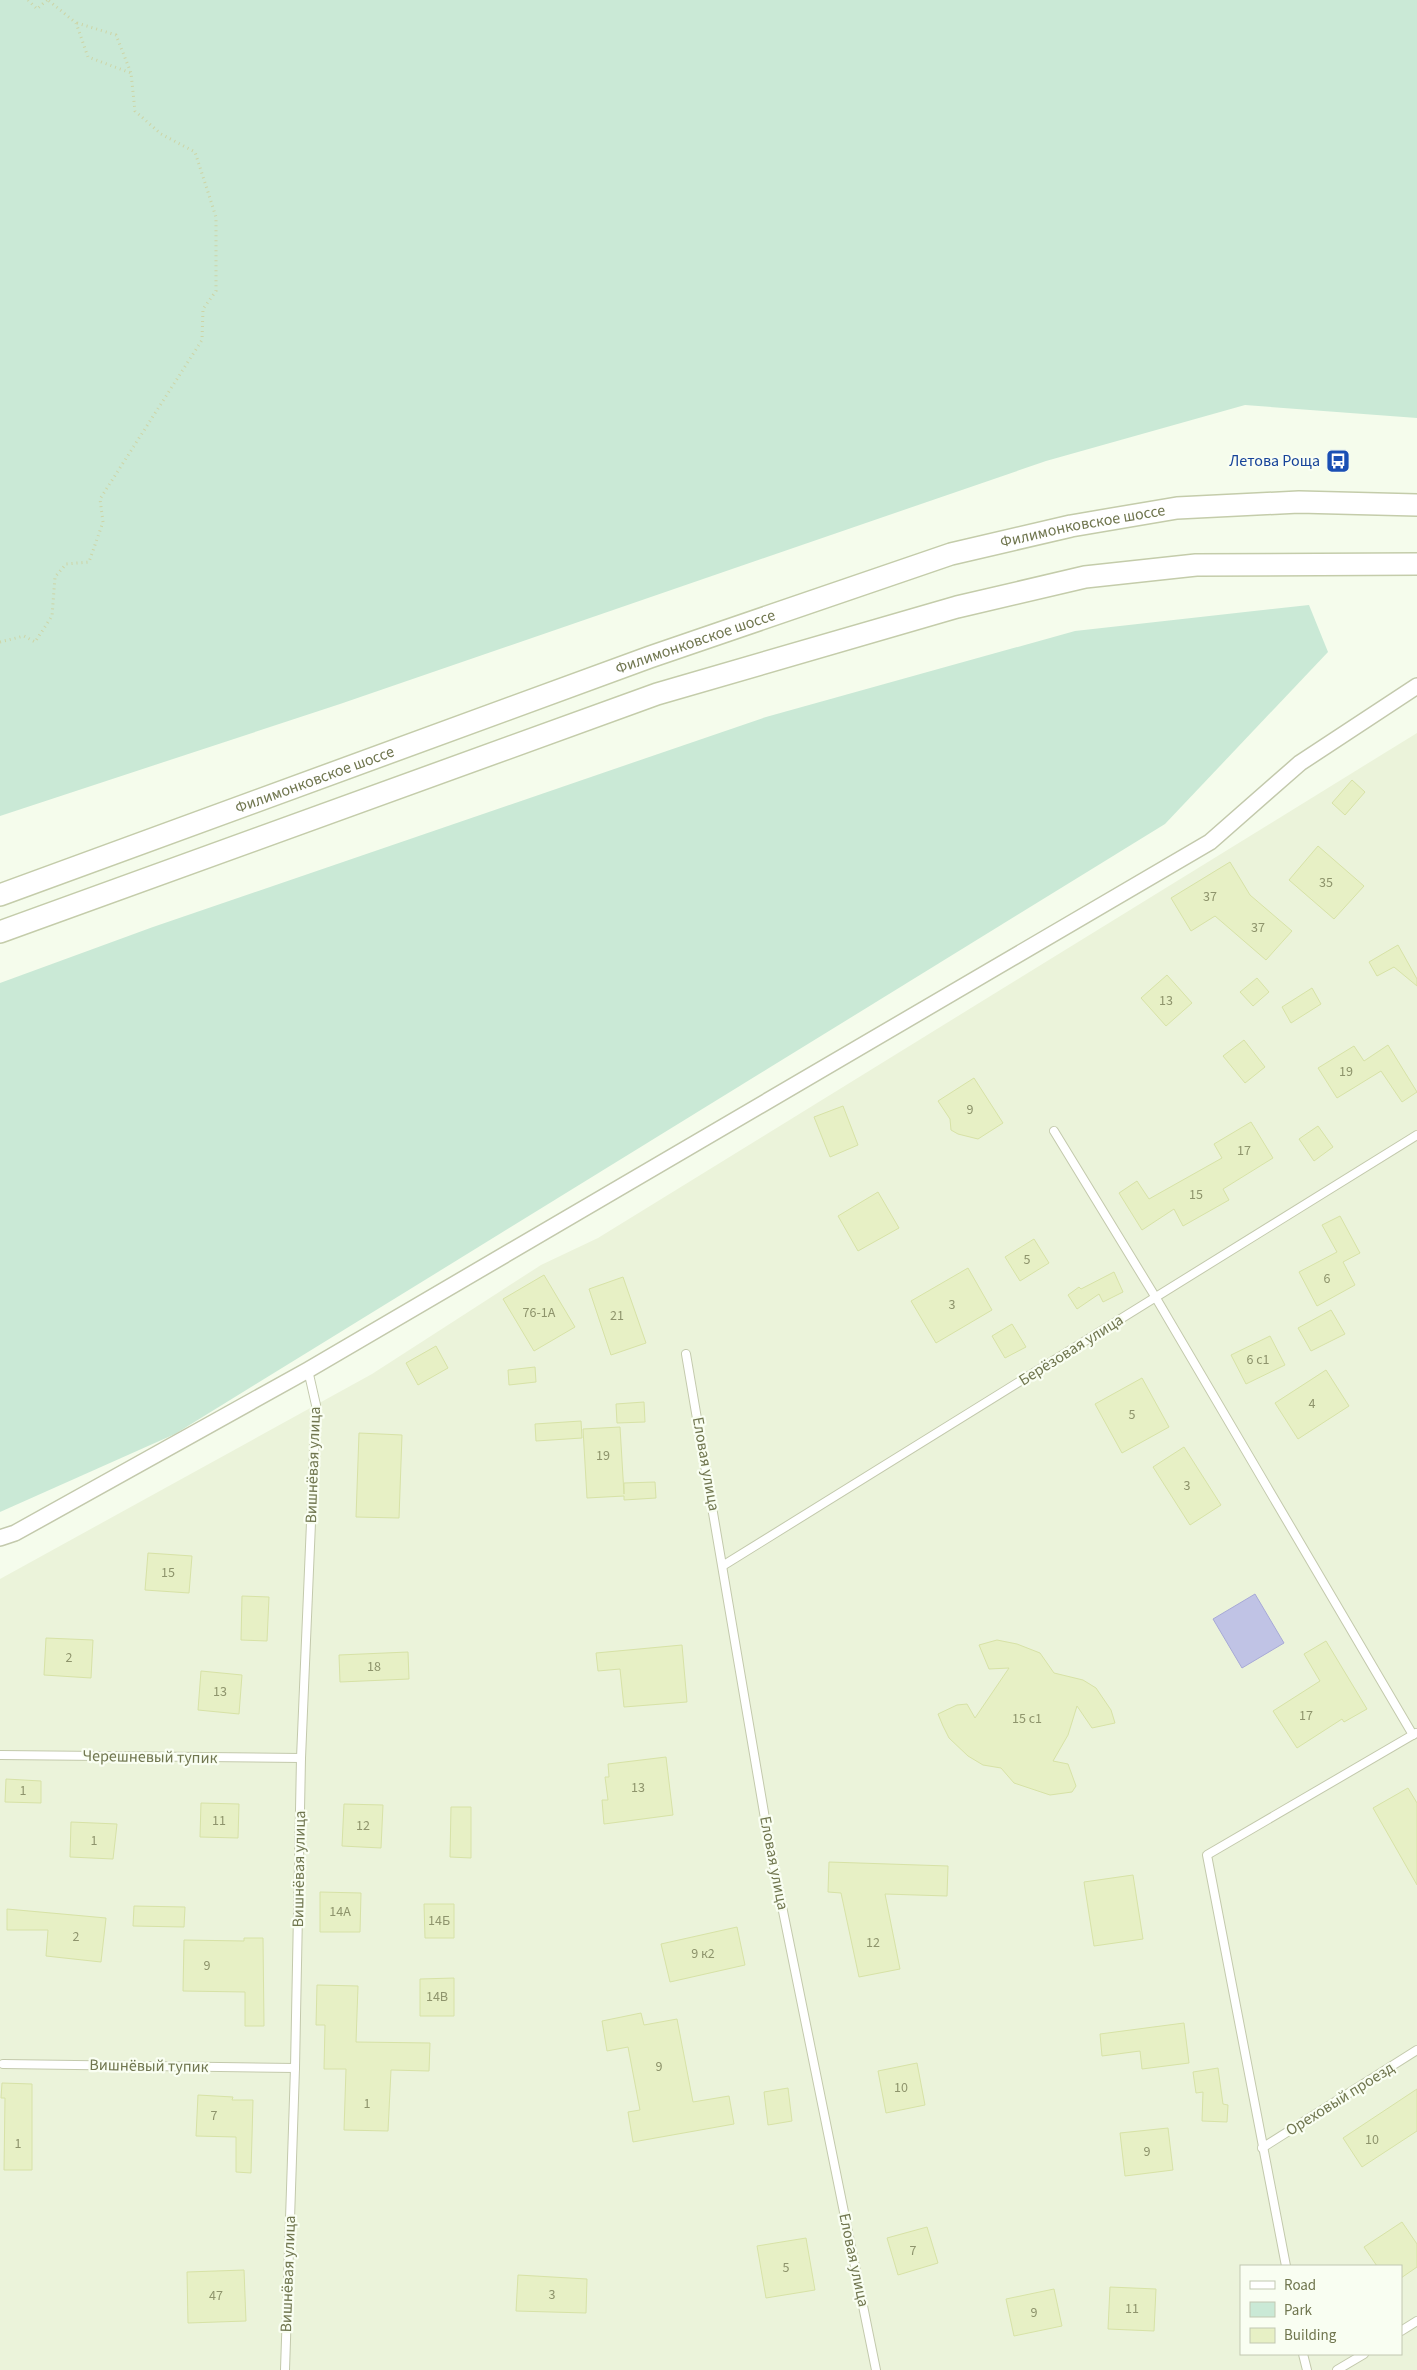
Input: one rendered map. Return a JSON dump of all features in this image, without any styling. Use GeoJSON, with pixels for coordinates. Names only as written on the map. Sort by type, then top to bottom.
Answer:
{"type":"FeatureCollection","features":[{"type":"Feature","properties":{"kind":"main road","name":"Филимонковское шоссе"},"geometry":{"type":"LineString","coordinates":[[0,895],[650,656],[951,554],[1071,526],[1177,508],[1299,502],[1417,505]]}},
{"type":"Feature","properties":{"kind":"main road"},"geometry":{"type":"LineString","coordinates":[[0,932],[657,694],[957,607],[1085,577],[1196,565],[1417,564]]}},
{"type":"Feature","properties":{"kind":"street"},"geometry":{"type":"LineString","coordinates":[[0,1538],[15,1533],[308,1370],[1210,842],[1300,763],[1417,686]]}},
{"type":"Feature","properties":{"kind":"lane"},"geometry":{"type":"LineString","coordinates":[[1054,1131],[1156,1298],[1415,1733],[1207,1855],[1286,2265]]}},
{"type":"Feature","properties":{"kind":"lane","name":"Берёзовая улица"},"geometry":{"type":"LineString","coordinates":[[724,1564],[1417,1135]]}},
{"type":"Feature","properties":{"kind":"lane","name":"Еловая улица"},"geometry":{"type":"LineString","coordinates":[[686,1354],[724,1564],[769,1842],[876,2370]]}},
{"type":"Feature","properties":{"kind":"lane","name":"Вишнёвая улица"},"geometry":{"type":"LineString","coordinates":[[285,2370],[295,2068],[301,1758],[316,1405],[308,1370]]}},
{"type":"Feature","properties":{"kind":"lane","name":"Черешневый тупик"},"geometry":{"type":"LineString","coordinates":[[0,1755],[301,1758]]}},
{"type":"Feature","properties":{"kind":"lane","name":"Ореховый проезд"},"geometry":{"type":"LineString","coordinates":[[1262,2148],[1417,2050]]}},
{"type":"Feature","properties":{"kind":"lane","name":"Вишнёвый тупик"},"geometry":{"type":"LineString","coordinates":[[3,2064],[295,2068]]}},
{"type":"Feature","properties":{"kind":"lane"},"geometry":{"type":"LineString","coordinates":[[1402,2330],[1417,2322]]}},
{"type":"Feature","properties":{"kind":"lane"},"geometry":{"type":"LineString","coordinates":[[1304,2355],[1307,2370]]}},
{"type":"Feature","properties":{"kind":"lane"},"geometry":{"type":"LineString","coordinates":[[1337,2370],[1362,2355]]}},
{"type":"Feature","properties":{"kind":"path"},"geometry":{"type":"LineString","coordinates":[[0,642],[24,636],[35,642],[52,616],[55,577],[66,564],[89,562],[103,522],[100,499],[202,340],[203,309],[216,291],[216,217],[195,152],[161,134],[135,111],[131,73],[116,35],[76,23],[47,0],[37,9],[28,0]]}},
{"type":"Feature","properties":{"kind":"path"},"geometry":{"type":"LineString","coordinates":[[76,23],[88,57],[131,73]]}},
{"type":"Feature","properties":{"kind":"shaded area"},"geometry":{"type":"Polygon","coordinates":[[[1417,733],[1417,2370],[0,2370],[0,1579],[372,1374],[541,1265],[598,1238],[1417,733]]]}},
{"type":"Feature","properties":{"kind":"green space"},"geometry":{"type":"Polygon","coordinates":[[[0,0],[1417,0],[1417,418],[1245,405],[1046,461],[340,704],[0,816],[0,0]]]}},
{"type":"Feature","properties":{"kind":"green space"},"geometry":{"type":"Polygon","coordinates":[[[1309,605],[1328,652],[1165,824],[175,1434],[0,1512],[0,983],[153,927],[766,717],[1075,631],[1309,605]]]}},
{"type":"Feature","properties":{"kind":"water"},"geometry":{"type":"Polygon","coordinates":[[[1255,1594],[1284,1643],[1242,1668],[1213,1619],[1255,1594]]]}},
{"type":"Feature","properties":{"kind":"building"},"geometry":{"type":"Polygon","coordinates":[[[1352,780],[1365,792],[1345,815],[1332,803],[1352,780]]]}},
{"type":"Feature","properties":{"kind":"building"},"geometry":{"type":"Polygon","coordinates":[[[1318,846],[1364,886],[1334,919],[1289,880],[1318,846]]]}},
{"type":"Feature","properties":{"kind":"building"},"geometry":{"type":"Polygon","coordinates":[[[1230,862],[1250,895],[1292,931],[1266,960],[1215,916],[1191,931],[1171,898],[1230,862]]]}},
{"type":"Feature","properties":{"kind":"building"},"geometry":{"type":"Polygon","coordinates":[[[1398,945],[1417,979],[1417,986],[1394,967],[1377,976],[1369,962],[1398,945]]]}},
{"type":"Feature","properties":{"kind":"building"},"geometry":{"type":"Polygon","coordinates":[[[1167,975],[1192,1003],[1166,1026],[1141,998],[1167,975]]]}},
{"type":"Feature","properties":{"kind":"building"},"geometry":{"type":"Polygon","coordinates":[[[1257,978],[1269,992],[1253,1006],[1240,992],[1257,978]]]}},
{"type":"Feature","properties":{"kind":"building"},"geometry":{"type":"Polygon","coordinates":[[[1312,988],[1321,1004],[1291,1023],[1282,1007],[1312,988]]]}},
{"type":"Feature","properties":{"kind":"building"},"geometry":{"type":"Polygon","coordinates":[[[1244,1040],[1265,1067],[1245,1083],[1223,1056],[1244,1040]]]}},
{"type":"Feature","properties":{"kind":"building"},"geometry":{"type":"Polygon","coordinates":[[[1388,1045],[1417,1092],[1402,1102],[1381,1071],[1337,1098],[1318,1068],[1354,1046],[1364,1061],[1388,1045]]]}},
{"type":"Feature","properties":{"kind":"building"},"geometry":{"type":"Polygon","coordinates":[[[974,1078],[1003,1123],[978,1139],[958,1134],[951,1130],[950,1119],[938,1101],[974,1078]]]}},
{"type":"Feature","properties":{"kind":"building"},"geometry":{"type":"Polygon","coordinates":[[[843,1106],[858,1145],[830,1157],[814,1117],[843,1106]]]}},
{"type":"Feature","properties":{"kind":"building"},"geometry":{"type":"Polygon","coordinates":[[[1251,1122],[1273,1158],[1223,1189],[1229,1200],[1183,1226],[1174,1209],[1142,1230],[1119,1193],[1137,1181],[1149,1199],[1222,1158],[1214,1144],[1251,1122]]]}},
{"type":"Feature","properties":{"kind":"building"},"geometry":{"type":"Polygon","coordinates":[[[1318,1126],[1333,1147],[1314,1161],[1299,1139],[1318,1126]]]}},
{"type":"Feature","properties":{"kind":"building"},"geometry":{"type":"Polygon","coordinates":[[[878,1192],[899,1228],[858,1251],[838,1216],[878,1192]]]}},
{"type":"Feature","properties":{"kind":"building"},"geometry":{"type":"Polygon","coordinates":[[[1340,1216],[1360,1253],[1343,1262],[1355,1285],[1317,1306],[1299,1272],[1337,1252],[1322,1225],[1340,1216]]]}},
{"type":"Feature","properties":{"kind":"building"},"geometry":{"type":"Polygon","coordinates":[[[1034,1239],[1049,1263],[1020,1281],[1005,1257],[1034,1239]]]}},
{"type":"Feature","properties":{"kind":"building"},"geometry":{"type":"Polygon","coordinates":[[[968,1268],[992,1310],[936,1343],[911,1301],[968,1268]]]}},
{"type":"Feature","properties":{"kind":"building"},"geometry":{"type":"Polygon","coordinates":[[[1114,1272],[1123,1292],[1103,1302],[1099,1294],[1077,1309],[1068,1295],[1079,1287],[1081,1289],[1114,1272]]]}},
{"type":"Feature","properties":{"kind":"building"},"geometry":{"type":"Polygon","coordinates":[[[544,1275],[575,1327],[534,1351],[503,1299],[544,1275]]]}},
{"type":"Feature","properties":{"kind":"building"},"geometry":{"type":"Polygon","coordinates":[[[623,1277],[646,1343],[611,1355],[589,1289],[623,1277]]]}},
{"type":"Feature","properties":{"kind":"building"},"geometry":{"type":"Polygon","coordinates":[[[1331,1310],[1345,1334],[1311,1351],[1298,1328],[1331,1310]]]}},
{"type":"Feature","properties":{"kind":"building"},"geometry":{"type":"Polygon","coordinates":[[[1012,1324],[1026,1347],[1005,1358],[992,1336],[1012,1324]]]}},
{"type":"Feature","properties":{"kind":"building"},"geometry":{"type":"Polygon","coordinates":[[[1270,1336],[1285,1365],[1246,1384],[1231,1355],[1270,1336]]]}},
{"type":"Feature","properties":{"kind":"building"},"geometry":{"type":"Polygon","coordinates":[[[436,1346],[448,1368],[418,1385],[406,1363],[436,1346]]]}},
{"type":"Feature","properties":{"kind":"building"},"geometry":{"type":"Polygon","coordinates":[[[535,1367],[536,1382],[509,1385],[508,1370],[535,1367]]]}},
{"type":"Feature","properties":{"kind":"building"},"geometry":{"type":"Polygon","coordinates":[[[1326,1370],[1349,1406],[1298,1439],[1275,1403],[1326,1370]]]}},
{"type":"Feature","properties":{"kind":"building"},"geometry":{"type":"Polygon","coordinates":[[[1142,1378],[1169,1427],[1122,1453],[1095,1404],[1142,1378]]]}},
{"type":"Feature","properties":{"kind":"building"},"geometry":{"type":"Polygon","coordinates":[[[644,1402],[645,1422],[617,1423],[616,1404],[644,1402]]]}},
{"type":"Feature","properties":{"kind":"building"},"geometry":{"type":"Polygon","coordinates":[[[581,1421],[582,1438],[536,1441],[535,1424],[581,1421]]]}},
{"type":"Feature","properties":{"kind":"building"},"geometry":{"type":"Polygon","coordinates":[[[620,1427],[624,1494],[624,1483],[655,1482],[656,1498],[624,1500],[624,1496],[587,1498],[583,1429],[620,1427]]]}},
{"type":"Feature","properties":{"kind":"building"},"geometry":{"type":"Polygon","coordinates":[[[359,1433],[402,1435],[399,1518],[356,1517],[359,1433]]]}},
{"type":"Feature","properties":{"kind":"building"},"geometry":{"type":"Polygon","coordinates":[[[1184,1447],[1221,1505],[1190,1525],[1153,1467],[1184,1447]]]}},
{"type":"Feature","properties":{"kind":"building"},"geometry":{"type":"Polygon","coordinates":[[[148,1553],[192,1556],[189,1593],[145,1590],[148,1553]]]}},
{"type":"Feature","properties":{"kind":"building"},"geometry":{"type":"Polygon","coordinates":[[[242,1596],[269,1597],[267,1641],[241,1640],[242,1596]]]}},
{"type":"Feature","properties":{"kind":"building"},"geometry":{"type":"Polygon","coordinates":[[[46,1638],[93,1640],[91,1678],[44,1675],[46,1638]]]}},
{"type":"Feature","properties":{"kind":"building"},"geometry":{"type":"Polygon","coordinates":[[[997,1640],[1017,1644],[1040,1653],[1054,1673],[1083,1680],[1096,1688],[1111,1710],[1115,1723],[1092,1728],[1077,1706],[1068,1735],[1053,1761],[1068,1764],[1076,1786],[1072,1792],[1050,1795],[1014,1783],[1001,1768],[983,1765],[968,1756],[949,1738],[943,1726],[938,1714],[957,1705],[967,1704],[975,1718],[1009,1668],[989,1669],[979,1645],[997,1640]]]}},
{"type":"Feature","properties":{"kind":"building"},"geometry":{"type":"Polygon","coordinates":[[[1326,1641],[1367,1709],[1344,1722],[1342,1719],[1297,1748],[1273,1711],[1320,1681],[1304,1654],[1326,1641]]]}},
{"type":"Feature","properties":{"kind":"building"},"geometry":{"type":"Polygon","coordinates":[[[682,1645],[687,1702],[624,1707],[620,1669],[598,1671],[596,1653],[682,1645]]]}},
{"type":"Feature","properties":{"kind":"building"},"geometry":{"type":"Polygon","coordinates":[[[408,1652],[409,1679],[340,1682],[339,1655],[408,1652]]]}},
{"type":"Feature","properties":{"kind":"building"},"geometry":{"type":"Polygon","coordinates":[[[201,1671],[242,1675],[239,1714],[198,1710],[201,1671]]]}},
{"type":"Feature","properties":{"kind":"building"},"geometry":{"type":"Polygon","coordinates":[[[666,1757],[673,1815],[604,1824],[602,1800],[608,1800],[605,1777],[609,1777],[608,1764],[666,1757]]]}},
{"type":"Feature","properties":{"kind":"building"},"geometry":{"type":"Polygon","coordinates":[[[6,1779],[41,1781],[41,1803],[5,1802],[6,1779]]]}},
{"type":"Feature","properties":{"kind":"building"},"geometry":{"type":"Polygon","coordinates":[[[1408,1788],[1417,1803],[1417,1885],[1373,1808],[1408,1788]]]}},
{"type":"Feature","properties":{"kind":"building"},"geometry":{"type":"Polygon","coordinates":[[[201,1803],[239,1804],[238,1838],[200,1837],[201,1803]]]}},
{"type":"Feature","properties":{"kind":"building"},"geometry":{"type":"Polygon","coordinates":[[[344,1804],[383,1805],[381,1848],[342,1846],[344,1804]]]}},
{"type":"Feature","properties":{"kind":"building"},"geometry":{"type":"Polygon","coordinates":[[[451,1807],[471,1807],[471,1858],[450,1857],[451,1807]]]}},
{"type":"Feature","properties":{"kind":"building"},"geometry":{"type":"Polygon","coordinates":[[[71,1822],[117,1824],[113,1859],[70,1857],[71,1822]]]}},
{"type":"Feature","properties":{"kind":"building"},"geometry":{"type":"Polygon","coordinates":[[[829,1862],[948,1866],[947,1896],[885,1894],[900,1969],[859,1977],[841,1893],[828,1892],[829,1862]]]}},
{"type":"Feature","properties":{"kind":"building"},"geometry":{"type":"Polygon","coordinates":[[[1133,1875],[1143,1939],[1094,1946],[1084,1882],[1133,1875]]]}},
{"type":"Feature","properties":{"kind":"building"},"geometry":{"type":"Polygon","coordinates":[[[320,1892],[361,1893],[360,1932],[320,1932],[320,1892]]]}},
{"type":"Feature","properties":{"kind":"building"},"geometry":{"type":"Polygon","coordinates":[[[424,1904],[454,1904],[454,1938],[425,1938],[424,1904]]]}},
{"type":"Feature","properties":{"kind":"building"},"geometry":{"type":"Polygon","coordinates":[[[134,1906],[185,1907],[184,1927],[133,1926],[134,1906]]]}},
{"type":"Feature","properties":{"kind":"building"},"geometry":{"type":"Polygon","coordinates":[[[7,1909],[106,1918],[101,1962],[46,1956],[48,1930],[7,1930],[7,1909]]]}},
{"type":"Feature","properties":{"kind":"building"},"geometry":{"type":"Polygon","coordinates":[[[737,1927],[745,1965],[670,1982],[661,1944],[737,1927]]]}},
{"type":"Feature","properties":{"kind":"building"},"geometry":{"type":"Polygon","coordinates":[[[244,1938],[263,1938],[264,2026],[245,2026],[245,1992],[183,1991],[184,1940],[244,1941],[244,1938]]]}},
{"type":"Feature","properties":{"kind":"building"},"geometry":{"type":"Polygon","coordinates":[[[454,1978],[454,2016],[420,2016],[420,1979],[454,1978]]]}},
{"type":"Feature","properties":{"kind":"building"},"geometry":{"type":"Polygon","coordinates":[[[317,1985],[358,1986],[356,2042],[430,2043],[429,2071],[391,2070],[388,2131],[344,2130],[346,2069],[324,2069],[325,2025],[316,2025],[317,1985]]]}},
{"type":"Feature","properties":{"kind":"building"},"geometry":{"type":"Polygon","coordinates":[[[641,2013],[644,2025],[677,2019],[693,2102],[729,2096],[734,2124],[633,2142],[628,2112],[640,2110],[628,2047],[607,2051],[602,2021],[641,2013]]]}},
{"type":"Feature","properties":{"kind":"building"},"geometry":{"type":"Polygon","coordinates":[[[1184,2023],[1189,2063],[1142,2069],[1140,2051],[1102,2056],[1100,2034],[1184,2023]]]}},
{"type":"Feature","properties":{"kind":"building"},"geometry":{"type":"Polygon","coordinates":[[[917,2063],[925,2105],[886,2113],[878,2071],[917,2063]]]}},
{"type":"Feature","properties":{"kind":"building"},"geometry":{"type":"Polygon","coordinates":[[[1218,2068],[1223,2104],[1228,2105],[1227,2122],[1202,2121],[1203,2092],[1196,2093],[1193,2072],[1218,2068]]]}},
{"type":"Feature","properties":{"kind":"building"},"geometry":{"type":"Polygon","coordinates":[[[2,2083],[32,2084],[32,2170],[4,2170],[5,2098],[1,2098],[2,2083]]]}},
{"type":"Feature","properties":{"kind":"building"},"geometry":{"type":"Polygon","coordinates":[[[788,2088],[792,2121],[768,2125],[764,2092],[788,2088]]]}},
{"type":"Feature","properties":{"kind":"building"},"geometry":{"type":"Polygon","coordinates":[[[1417,2089],[1417,2131],[1362,2167],[1343,2138],[1417,2089]]]}},
{"type":"Feature","properties":{"kind":"building"},"geometry":{"type":"Polygon","coordinates":[[[198,2095],[233,2097],[232,2100],[253,2100],[251,2173],[236,2172],[236,2137],[196,2136],[198,2095]]]}},
{"type":"Feature","properties":{"kind":"building"},"geometry":{"type":"Polygon","coordinates":[[[1168,2128],[1173,2170],[1125,2176],[1120,2133],[1168,2128]]]}},
{"type":"Feature","properties":{"kind":"building"},"geometry":{"type":"Polygon","coordinates":[[[1402,2222],[1417,2244],[1417,2267],[1402,2277],[1402,2265],[1376,2265],[1364,2247],[1402,2222]]]}},
{"type":"Feature","properties":{"kind":"building"},"geometry":{"type":"Polygon","coordinates":[[[927,2227],[938,2263],[898,2275],[887,2238],[927,2227]]]}},
{"type":"Feature","properties":{"kind":"building"},"geometry":{"type":"Polygon","coordinates":[[[806,2238],[815,2290],[766,2298],[757,2246],[806,2238]]]}},
{"type":"Feature","properties":{"kind":"building"},"geometry":{"type":"Polygon","coordinates":[[[244,2270],[246,2321],[188,2323],[187,2272],[244,2270]]]}},
{"type":"Feature","properties":{"kind":"building"},"geometry":{"type":"Polygon","coordinates":[[[518,2275],[587,2279],[586,2313],[516,2311],[518,2275]]]}},
{"type":"Feature","properties":{"kind":"building"},"geometry":{"type":"Polygon","coordinates":[[[1110,2287],[1156,2289],[1154,2331],[1108,2329],[1110,2287]]]}},
{"type":"Feature","properties":{"kind":"building"},"geometry":{"type":"Polygon","coordinates":[[[1054,2289],[1062,2326],[1014,2336],[1006,2299],[1054,2289]]]}},
{"type":"Feature","properties":{"kind":"place","name":"Летова Роща"},"geometry":{"type":"Point","coordinates":[1338,461]}}]}
